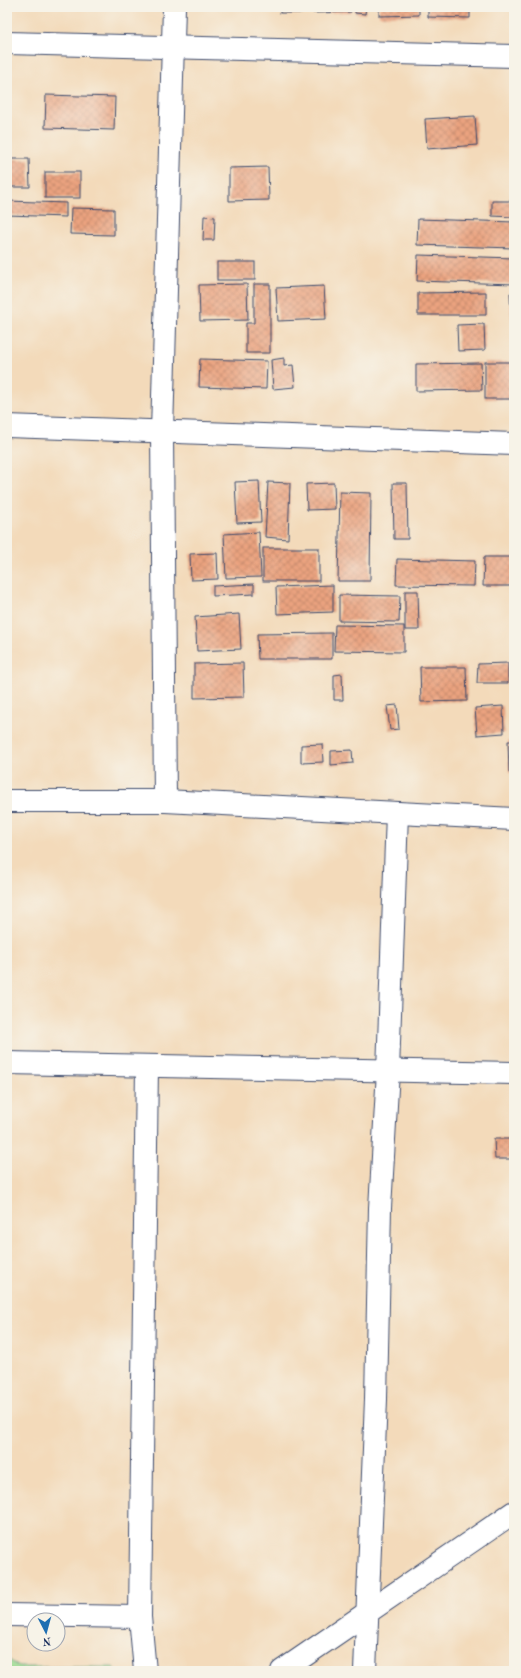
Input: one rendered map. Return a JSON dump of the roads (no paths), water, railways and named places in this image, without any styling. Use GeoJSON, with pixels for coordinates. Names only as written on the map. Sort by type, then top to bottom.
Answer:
{"type":"FeatureCollection","features":[{"type":"Feature","properties":{"kind":"street"},"geometry":{"type":"LineString","coordinates":[[165,801],[162,432],[174,7]]}},
{"type":"Feature","properties":{"kind":"street"},"geometry":{"type":"LineString","coordinates":[[7,43],[174,46],[514,56]]}},
{"type":"Feature","properties":{"kind":"street"},"geometry":{"type":"LineString","coordinates":[[7,426],[514,444]]}},
{"type":"Feature","properties":{"kind":"street"},"geometry":{"type":"LineString","coordinates":[[7,802],[165,801],[514,819]]}},
{"type":"Feature","properties":{"kind":"street"},"geometry":{"type":"LineString","coordinates":[[365,1671],[366,1612],[376,1399],[380,1208],[388,1071],[398,813]]}},
{"type":"Feature","properties":{"kind":"street"},"geometry":{"type":"LineString","coordinates":[[7,1063],[514,1073]]}},
{"type":"Feature","properties":{"kind":"street"},"geometry":{"type":"LineString","coordinates":[[145,1671],[140,1617],[147,1066]]}},
{"type":"Feature","properties":{"kind":"street"},"geometry":{"type":"LineString","coordinates":[[282,1671],[514,1512]]}},
{"type":"Feature","properties":{"kind":"street"},"geometry":{"type":"LineString","coordinates":[[7,1614],[140,1617]]}}]}
